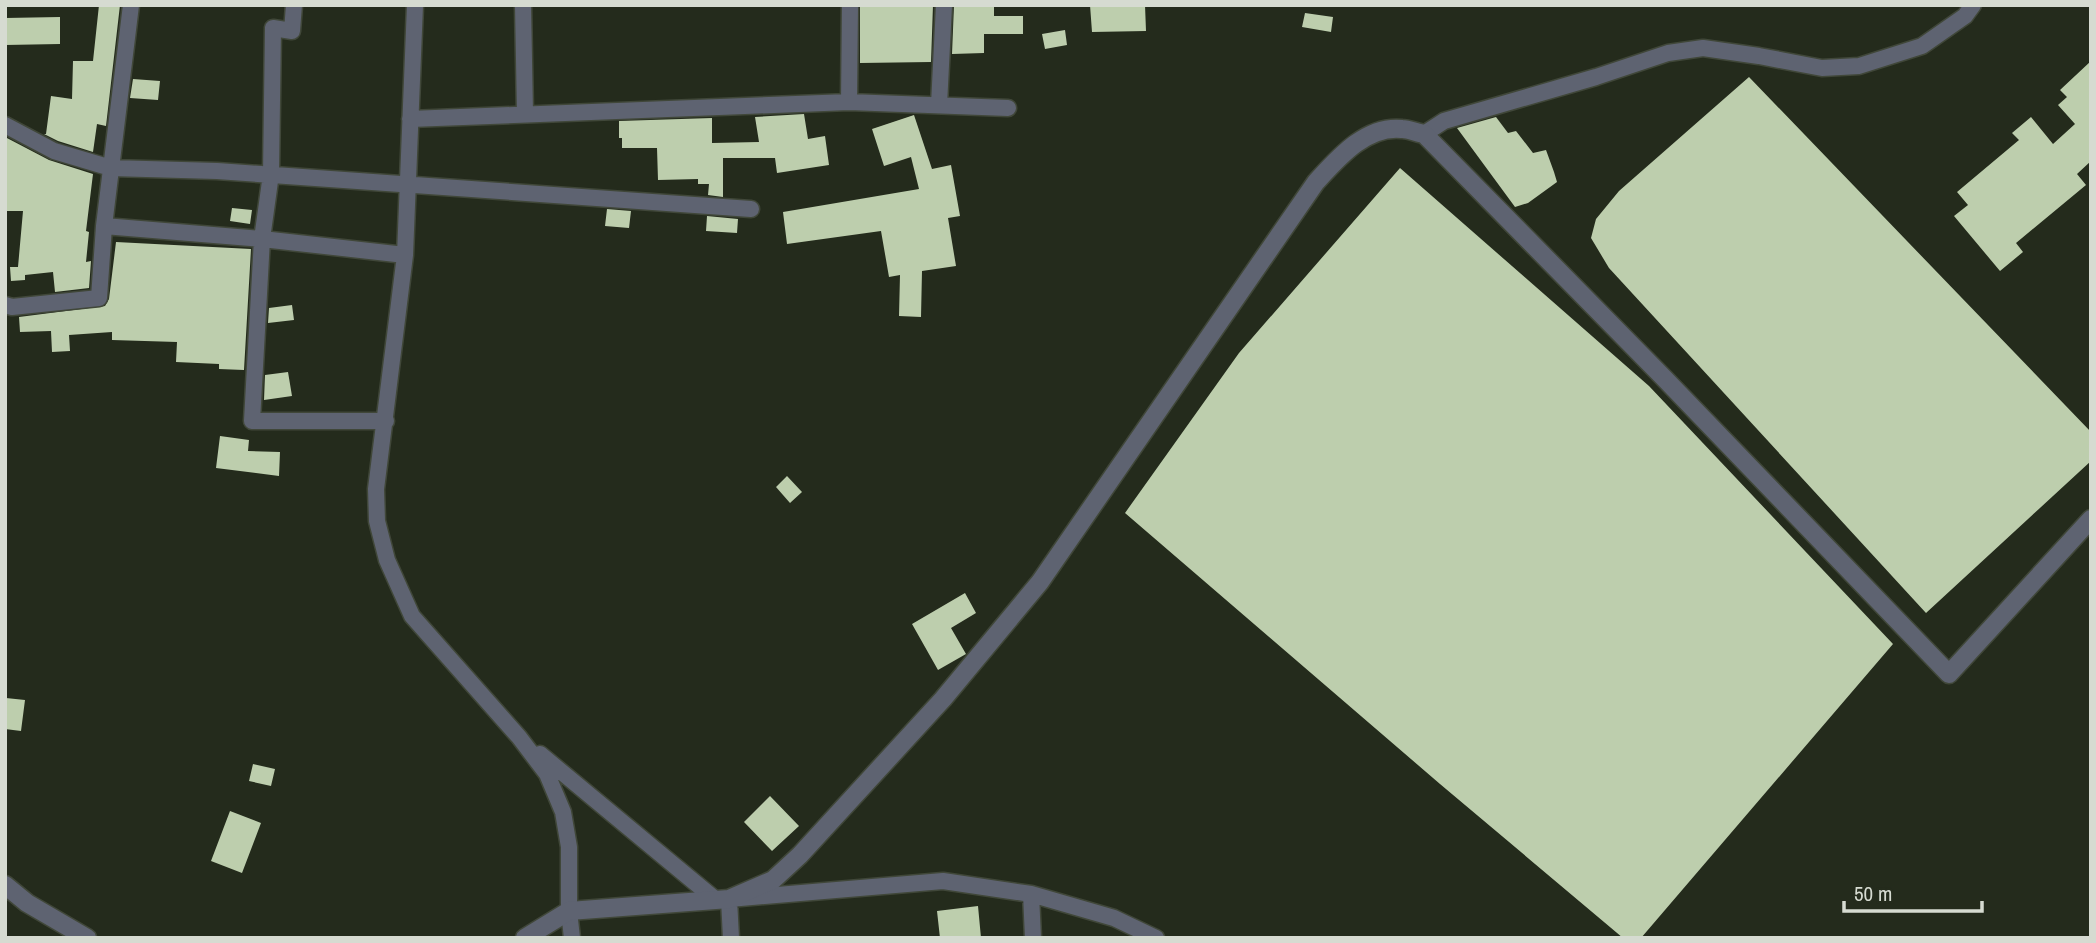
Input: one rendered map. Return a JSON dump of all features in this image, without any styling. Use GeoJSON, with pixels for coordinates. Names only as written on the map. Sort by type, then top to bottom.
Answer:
{"type":"FeatureCollection","features":[{"type":"Feature","properties":{"kind":"street"},"geometry":{"type":"LineString","coordinates":[[5,305],[12,307],[99,298],[104,226],[131,5]]}},
{"type":"Feature","properties":{"kind":"street"},"geometry":{"type":"LineString","coordinates":[[293,5],[292,31],[273,28],[271,174],[262,239],[252,422],[386,421]]}},
{"type":"Feature","properties":{"kind":"street"},"geometry":{"type":"LineString","coordinates":[[415,5],[405,255],[376,489],[377,521],[391,570],[412,616],[519,737],[547,774],[563,812],[569,846],[569,911],[572,938]]}},
{"type":"Feature","properties":{"kind":"street"},"geometry":{"type":"LineString","coordinates":[[523,5],[525,114]]}},
{"type":"Feature","properties":{"kind":"street"},"geometry":{"type":"LineString","coordinates":[[849,102],[850,5]]}},
{"type":"Feature","properties":{"kind":"street"},"geometry":{"type":"LineString","coordinates":[[939,106],[944,5]]}},
{"type":"Feature","properties":{"kind":"street"},"geometry":{"type":"LineString","coordinates":[[1424,134],[1444,121],[1668,53],[1703,48],[1759,55],[1822,68],[1859,66],[1922,46],[1965,16],[1973,5]]}},
{"type":"Feature","properties":{"kind":"street"},"geometry":{"type":"LineString","coordinates":[[410,119],[849,102],[1008,108]]}},
{"type":"Feature","properties":{"kind":"street"},"geometry":{"type":"LineString","coordinates":[[5,125],[54,151],[111,168],[271,174],[751,209]]}},
{"type":"Feature","properties":{"kind":"street"},"geometry":{"type":"LineString","coordinates":[[723,900],[773,880],[800,855],[943,699],[1040,582],[1316,182],[1343,153],[1360,140],[1382,130],[1402,128],[1424,134],[1655,368],[1949,674],[2091,519]]}},
{"type":"Feature","properties":{"kind":"street"},"geometry":{"type":"LineString","coordinates":[[104,226],[262,239],[405,255]]}},
{"type":"Feature","properties":{"kind":"street"},"geometry":{"type":"LineString","coordinates":[[519,737],[723,900],[731,938]]}},
{"type":"Feature","properties":{"kind":"street"},"geometry":{"type":"LineString","coordinates":[[525,938],[569,911],[943,881],[1031,894],[1114,918],[1156,938]]}},
{"type":"Feature","properties":{"kind":"street"},"geometry":{"type":"LineString","coordinates":[[5,886],[27,903],[87,938]]}},
{"type":"Feature","properties":{"kind":"street"},"geometry":{"type":"LineString","coordinates":[[1031,894],[1033,938]]}},
{"type":"Feature","properties":{"kind":"building"},"geometry":{"type":"Polygon","coordinates":[[[99,5],[120,5],[106,126],[97,124],[93,152],[44,134],[51,96],[72,99],[73,61],[93,61],[99,5]]]}},
{"type":"Feature","properties":{"kind":"building"},"geometry":{"type":"Polygon","coordinates":[[[860,5],[933,5],[931,62],[860,63],[860,5]]]}},
{"type":"Feature","properties":{"kind":"building"},"geometry":{"type":"Polygon","coordinates":[[[954,5],[994,5],[994,16],[1023,16],[1023,34],[984,34],[984,53],[952,54],[954,5]]]}},
{"type":"Feature","properties":{"kind":"building"},"geometry":{"type":"Polygon","coordinates":[[[1090,5],[1145,5],[1146,31],[1092,32],[1090,5]]]}},
{"type":"Feature","properties":{"kind":"building"},"geometry":{"type":"Polygon","coordinates":[[[1305,13],[1333,17],[1331,32],[1302,27],[1305,13]]]}},
{"type":"Feature","properties":{"kind":"building"},"geometry":{"type":"Polygon","coordinates":[[[60,17],[60,44],[5,45],[5,18],[60,17]]]}},
{"type":"Feature","properties":{"kind":"building"},"geometry":{"type":"Polygon","coordinates":[[[1065,30],[1067,45],[1045,49],[1042,34],[1065,30]]]}},
{"type":"Feature","properties":{"kind":"building"},"geometry":{"type":"Polygon","coordinates":[[[2091,61],[2091,161],[2077,174],[2086,185],[2016,243],[2023,252],[2000,271],[1954,216],[1968,205],[1957,192],[2019,140],[2012,133],[2031,117],[2053,144],[2075,124],[2058,105],[2067,97],[2060,90],[2091,61]]]}},
{"type":"Feature","properties":{"kind":"building"},"geometry":{"type":"Polygon","coordinates":[[[1749,77],[2091,432],[2091,461],[1926,613],[1609,268],[1591,238],[1596,219],[1619,191],[1749,77]]]}},
{"type":"Feature","properties":{"kind":"building"},"geometry":{"type":"Polygon","coordinates":[[[133,79],[160,81],[158,100],[130,98],[133,79]]]}},
{"type":"Feature","properties":{"kind":"building"},"geometry":{"type":"Polygon","coordinates":[[[804,114],[808,139],[825,136],[829,165],[777,173],[775,158],[723,158],[723,197],[708,195],[709,184],[698,184],[698,179],[658,180],[657,148],[622,148],[622,138],[619,138],[619,121],[712,118],[712,143],[759,142],[755,117],[804,114]]]}},
{"type":"Feature","properties":{"kind":"building"},"geometry":{"type":"Polygon","coordinates":[[[914,115],[932,169],[951,165],[960,216],[948,218],[956,266],[922,271],[921,317],[899,316],[900,275],[889,277],[881,231],[787,244],[783,212],[919,189],[911,157],[884,166],[872,129],[914,115]]]}},
{"type":"Feature","properties":{"kind":"building"},"geometry":{"type":"Polygon","coordinates":[[[1496,117],[1508,133],[1516,131],[1533,153],[1546,150],[1557,182],[1528,203],[1515,207],[1457,128],[1496,117]]]}},
{"type":"Feature","properties":{"kind":"building"},"geometry":{"type":"Polygon","coordinates":[[[5,137],[49,160],[93,174],[86,231],[89,232],[86,262],[91,261],[89,288],[55,292],[53,272],[25,275],[25,280],[11,281],[10,267],[18,267],[23,211],[5,211],[5,137]]]}},
{"type":"Feature","properties":{"kind":"building"},"geometry":{"type":"Polygon","coordinates":[[[1400,168],[1649,386],[1893,644],[1641,938],[1623,938],[1125,513],[1239,353],[1400,168]]]}},
{"type":"Feature","properties":{"kind":"building"},"geometry":{"type":"Polygon","coordinates":[[[232,208],[252,210],[250,224],[230,221],[232,208]]]}},
{"type":"Feature","properties":{"kind":"building"},"geometry":{"type":"Polygon","coordinates":[[[607,209],[631,211],[629,228],[605,226],[607,209]]]}},
{"type":"Feature","properties":{"kind":"building"},"geometry":{"type":"Polygon","coordinates":[[[707,216],[738,219],[737,233],[706,231],[707,216]]]}},
{"type":"Feature","properties":{"kind":"building"},"geometry":{"type":"Polygon","coordinates":[[[116,242],[251,249],[244,370],[219,369],[219,364],[176,362],[177,342],[112,340],[112,332],[69,335],[70,351],[52,352],[51,331],[20,332],[19,317],[105,306],[109,299],[116,242]]]}},
{"type":"Feature","properties":{"kind":"building"},"geometry":{"type":"Polygon","coordinates":[[[292,305],[294,320],[268,323],[269,308],[292,305]]]}},
{"type":"Feature","properties":{"kind":"building"},"geometry":{"type":"Polygon","coordinates":[[[288,372],[292,396],[264,400],[265,375],[288,372]]]}},
{"type":"Feature","properties":{"kind":"building"},"geometry":{"type":"Polygon","coordinates":[[[220,436],[249,440],[248,451],[280,452],[279,476],[216,468],[220,436]]]}},
{"type":"Feature","properties":{"kind":"building"},"geometry":{"type":"Polygon","coordinates":[[[787,476],[802,492],[790,503],[776,487],[787,476]]]}},
{"type":"Feature","properties":{"kind":"building"},"geometry":{"type":"Polygon","coordinates":[[[965,593],[976,613],[951,628],[966,654],[938,670],[912,624],[965,593]]]}},
{"type":"Feature","properties":{"kind":"building"},"geometry":{"type":"Polygon","coordinates":[[[6,698],[25,700],[21,731],[5,729],[6,698]]]}},
{"type":"Feature","properties":{"kind":"building"},"geometry":{"type":"Polygon","coordinates":[[[253,764],[275,769],[271,786],[249,781],[253,764]]]}},
{"type":"Feature","properties":{"kind":"building"},"geometry":{"type":"Polygon","coordinates":[[[770,796],[799,826],[772,851],[744,822],[770,796]]]}},
{"type":"Feature","properties":{"kind":"building"},"geometry":{"type":"Polygon","coordinates":[[[230,811],[261,823],[242,873],[211,861],[230,811]]]}},
{"type":"Feature","properties":{"kind":"building"},"geometry":{"type":"Polygon","coordinates":[[[978,906],[981,938],[940,938],[937,911],[978,906]]]}}]}
